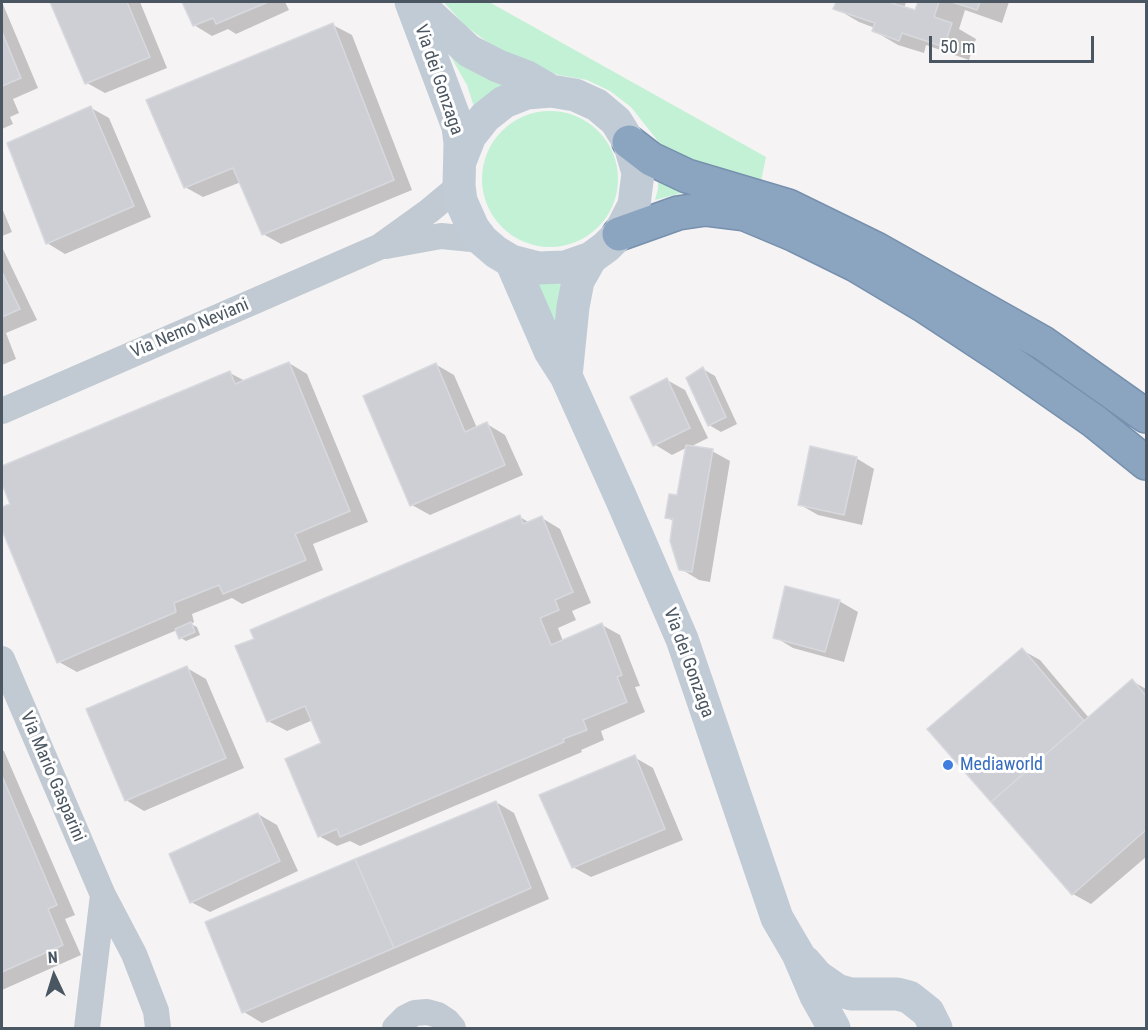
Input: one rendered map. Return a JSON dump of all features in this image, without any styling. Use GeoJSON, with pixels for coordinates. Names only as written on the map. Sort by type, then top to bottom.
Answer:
{"type":"FeatureCollection","features":[{"type":"Feature","properties":{"kind":"highway"},"geometry":{"type":"LineString","coordinates":[[629,142],[651,159],[687,176],[788,206],[876,249],[1043,343],[1146,416]]}},
{"type":"Feature","properties":{"kind":"highway"},"geometry":{"type":"LineString","coordinates":[[619,234],[678,213],[705,208],[745,214],[795,235],[856,266],[923,305],[1005,358],[1094,421],[1146,464]]}},
{"type":"Feature","properties":{"kind":"main road","name":"Via dei Gonzaga"},"geometry":{"type":"LineString","coordinates":[[411,2],[458,127],[460,172],[466,215],[482,240],[495,252],[511,261],[538,268],[565,267],[591,258],[619,234],[634,205],[638,173],[629,142],[616,121],[597,105],[575,95],[551,90],[528,77],[498,66],[469,51],[416,2]]}},
{"type":"Feature","properties":{"kind":"main road","name":"Via dei Gonzaga"},"geometry":{"type":"LineString","coordinates":[[460,172],[470,136],[485,117],[504,102],[527,93],[551,90]]}},
{"type":"Feature","properties":{"kind":"main road","name":"Via dei Gonzaga"},"geometry":{"type":"LineString","coordinates":[[566,376],[578,281],[591,258]]}},
{"type":"Feature","properties":{"kind":"main road","name":"Via dei Gonzaga"},"geometry":{"type":"LineString","coordinates":[[511,261],[550,351],[566,376],[682,639],[777,918],[798,954],[816,996],[834,1029]]}},
{"type":"Feature","properties":{"kind":"main road","name":"Via dei Gonzaga"},"geometry":{"type":"LineString","coordinates":[[798,954],[817,976],[837,990],[851,994],[897,994],[909,997],[928,1012],[936,1029]]}},
{"type":"Feature","properties":{"kind":"main road"},"geometry":{"type":"LineString","coordinates":[[840,1029],[850,1010],[860,1001],[872,995]]}},
{"type":"Feature","properties":{"kind":"street","name":"Via Nemo Neviani"},"geometry":{"type":"LineString","coordinates":[[2,411],[379,247],[429,211],[460,172]]}},
{"type":"Feature","properties":{"kind":"street","name":"Via Nemo Neviani"},"geometry":{"type":"LineString","coordinates":[[379,247],[441,236],[482,240]]}},
{"type":"Feature","properties":{"kind":"street","name":"Via Mario Gasparini"},"geometry":{"type":"LineString","coordinates":[[2,658],[103,895],[134,954],[156,1011],[158,1029]]}},
{"type":"Feature","properties":{"kind":"street","name":"Via Mario Gasparini"},"geometry":{"type":"LineString","coordinates":[[87,1029],[103,895]]}},
{"type":"Feature","properties":{"kind":"street"},"geometry":{"type":"LineString","coordinates":[[396,1029],[405,1018],[415,1013],[427,1012],[438,1015],[453,1029]]}},
{"type":"Feature","properties":{"kind":"green space"},"geometry":{"type":"Polygon","coordinates":[[[444,2],[489,2],[766,157],[761,181],[687,161],[661,145],[631,107],[610,91],[587,80],[532,67],[489,43],[464,25],[444,2]]]}},
{"type":"Feature","properties":{"kind":"green space"},"geometry":{"type":"Polygon","coordinates":[[[447,50],[506,85],[474,107],[467,85],[447,50]]]}},
{"type":"Feature","properties":{"kind":"green space"},"geometry":{"type":"Polygon","coordinates":[[[550,111],[576,116],[588,122],[598,131],[607,141],[613,153],[618,179],[613,205],[607,217],[598,227],[588,236],[576,242],[550,247],[524,242],[512,236],[502,227],[493,217],[487,205],[482,179],[487,153],[493,141],[502,131],[512,122],[524,116],[550,111]]]}},
{"type":"Feature","properties":{"kind":"green space"},"geometry":{"type":"Polygon","coordinates":[[[658,180],[685,192],[655,200],[658,180]]]}},
{"type":"Feature","properties":{"kind":"green space"},"geometry":{"type":"Polygon","coordinates":[[[566,281],[560,338],[536,282],[566,281]]]}},
{"type":"Feature","properties":{"kind":"building"},"geometry":{"type":"Polygon","coordinates":[[[50,2],[127,2],[150,57],[85,84],[50,2]]]}},
{"type":"Feature","properties":{"kind":"building"},"geometry":{"type":"Polygon","coordinates":[[[182,2],[268,2],[216,24],[213,18],[193,26],[182,2]]]}},
{"type":"Feature","properties":{"kind":"building"},"geometry":{"type":"Polygon","coordinates":[[[836,2],[888,2],[915,10],[918,2],[939,2],[934,17],[952,23],[944,47],[902,33],[899,41],[872,31],[875,23],[833,9],[836,2]]]}},
{"type":"Feature","properties":{"kind":"building"},"geometry":{"type":"Polygon","coordinates":[[[952,2],[980,2],[977,10],[952,2]]]}},
{"type":"Feature","properties":{"kind":"building"},"geometry":{"type":"Polygon","coordinates":[[[333,23],[394,180],[262,235],[233,168],[184,188],[146,100],[333,23]]]}},
{"type":"Feature","properties":{"kind":"building"},"geometry":{"type":"Polygon","coordinates":[[[2,32],[21,78],[2,86],[2,32]]]}},
{"type":"Feature","properties":{"kind":"building"},"geometry":{"type":"Polygon","coordinates":[[[91,106],[134,206],[46,244],[7,143],[91,106]]]}},
{"type":"Feature","properties":{"kind":"building"},"geometry":{"type":"Polygon","coordinates":[[[2,272],[20,309],[2,317],[2,272]]]}},
{"type":"Feature","properties":{"kind":"building"},"geometry":{"type":"Polygon","coordinates":[[[289,362],[350,511],[295,534],[306,560],[223,594],[219,585],[174,603],[176,612],[57,663],[2,530],[2,507],[10,504],[2,484],[2,466],[230,371],[235,384],[289,362]]]}},
{"type":"Feature","properties":{"kind":"building"},"geometry":{"type":"Polygon","coordinates":[[[436,363],[465,432],[487,422],[505,465],[410,506],[363,396],[436,363]]]}},
{"type":"Feature","properties":{"kind":"building"},"geometry":{"type":"Polygon","coordinates":[[[703,367],[726,417],[708,426],[686,378],[703,367]]]}},
{"type":"Feature","properties":{"kind":"building"},"geometry":{"type":"Polygon","coordinates":[[[667,378],[690,428],[653,446],[630,397],[667,378]]]}},
{"type":"Feature","properties":{"kind":"building"},"geometry":{"type":"Polygon","coordinates":[[[686,445],[713,449],[692,572],[679,570],[670,541],[673,519],[665,518],[669,494],[677,495],[686,445]]]}},
{"type":"Feature","properties":{"kind":"building"},"geometry":{"type":"Polygon","coordinates":[[[810,446],[857,457],[844,515],[798,505],[810,446]]]}},
{"type":"Feature","properties":{"kind":"building"},"geometry":{"type":"Polygon","coordinates":[[[520,515],[523,524],[542,516],[573,592],[555,600],[559,610],[540,618],[551,645],[602,623],[622,675],[617,677],[627,702],[583,720],[587,730],[563,739],[564,742],[340,837],[337,829],[318,837],[285,759],[321,743],[305,706],[267,722],[235,646],[254,639],[250,630],[520,515]]]}},
{"type":"Feature","properties":{"kind":"building"},"geometry":{"type":"Polygon","coordinates":[[[785,586],[840,600],[825,652],[773,638],[785,586]]]}},
{"type":"Feature","properties":{"kind":"building"},"geometry":{"type":"Polygon","coordinates":[[[191,622],[195,632],[179,639],[175,629],[191,622]]]}},
{"type":"Feature","properties":{"kind":"building"},"geometry":{"type":"Polygon","coordinates":[[[1022,648],[1084,721],[991,802],[927,729],[1022,648]]]}},
{"type":"Feature","properties":{"kind":"building"},"geometry":{"type":"Polygon","coordinates":[[[187,666],[226,758],[125,801],[86,709],[187,666]]]}},
{"type":"Feature","properties":{"kind":"building"},"geometry":{"type":"Polygon","coordinates":[[[1132,679],[1146,696],[1146,830],[1072,895],[991,802],[1132,679]]]}},
{"type":"Feature","properties":{"kind":"building"},"geometry":{"type":"Polygon","coordinates":[[[635,755],[665,829],[572,868],[539,795],[635,755]]]}},
{"type":"Feature","properties":{"kind":"building"},"geometry":{"type":"Polygon","coordinates":[[[2,776],[57,905],[48,909],[63,945],[2,972],[2,776]]]}},
{"type":"Feature","properties":{"kind":"building"},"geometry":{"type":"Polygon","coordinates":[[[496,801],[531,888],[394,948],[355,859],[496,801]]]}},
{"type":"Feature","properties":{"kind":"building"},"geometry":{"type":"Polygon","coordinates":[[[258,813],[280,861],[190,903],[169,854],[258,813]]]}},
{"type":"Feature","properties":{"kind":"building"},"geometry":{"type":"Polygon","coordinates":[[[355,859],[394,948],[242,1013],[205,922],[355,859]]]}},
{"type":"Feature","properties":{"kind":"place","name":"Mediaworld"},"geometry":{"type":"Point","coordinates":[948,765]}}]}
